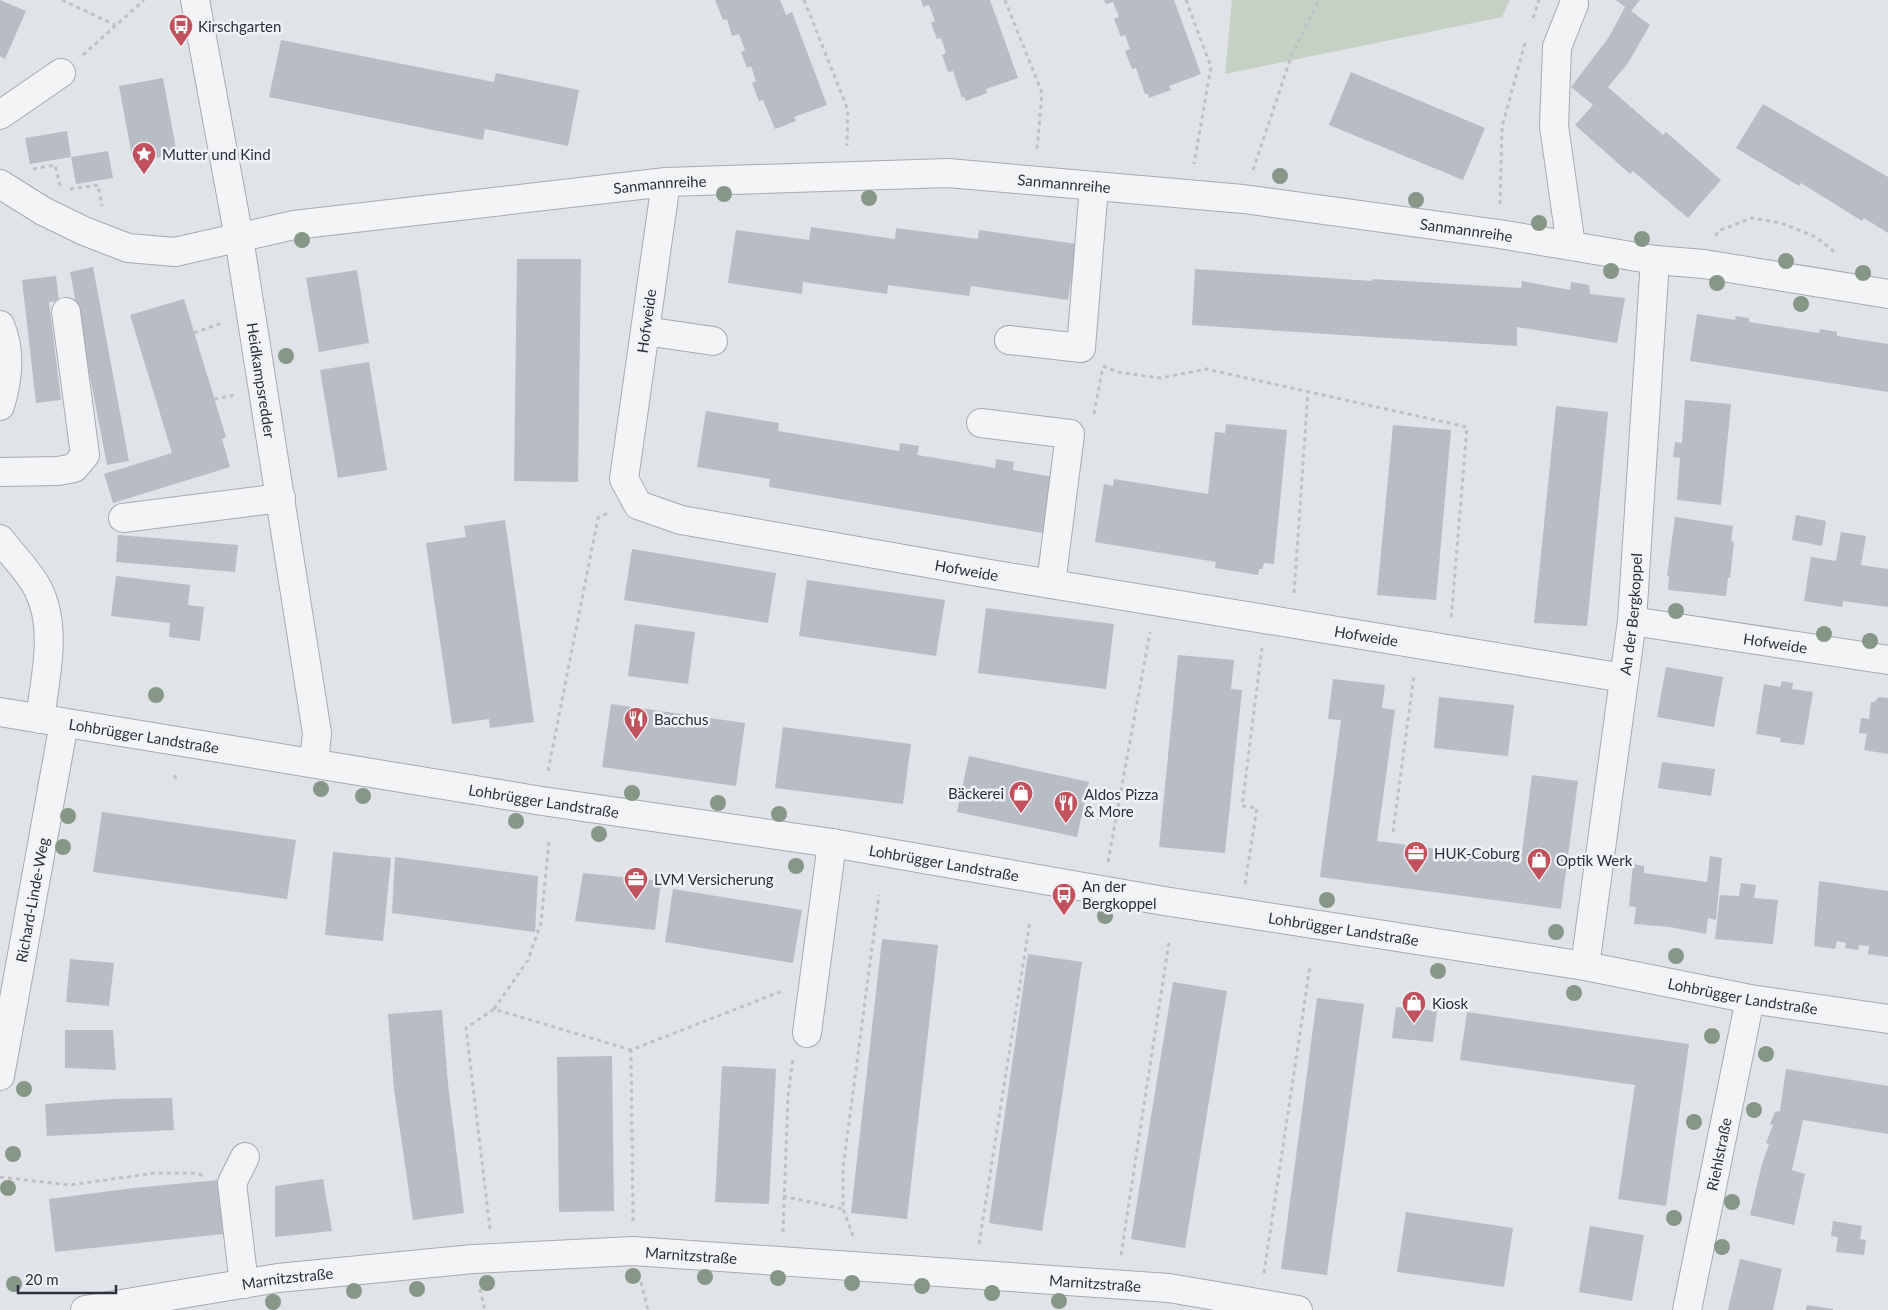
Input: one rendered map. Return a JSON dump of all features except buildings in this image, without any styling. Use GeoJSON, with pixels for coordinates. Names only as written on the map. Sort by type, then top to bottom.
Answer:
{"type":"FeatureCollection","features":[{"type":"Feature","properties":{"kind":"street","name":"Heidkampsredder"},"geometry":{"type":"LineString","coordinates":[[195,0],[239,238],[281,498],[317,733],[314,763]]}},
{"type":"Feature","properties":{"kind":"street"},"geometry":{"type":"LineString","coordinates":[[1571,246],[1554,126],[1557,47],[1574,4]]}},
{"type":"Feature","properties":{"kind":"street"},"geometry":{"type":"LineString","coordinates":[[0,115],[61,73]]}},
{"type":"Feature","properties":{"kind":"street","name":"Sanmannreihe"},"geometry":{"type":"LineString","coordinates":[[239,238],[294,226],[666,182],[948,173],[1243,199],[1498,234],[1655,260],[1704,264],[1888,294]]}},
{"type":"Feature","properties":{"kind":"street","name":"Hofweide"},"geometry":{"type":"LineString","coordinates":[[666,182],[624,479],[633,499],[638,505],[681,520],[1156,602],[1624,678]]}},
{"type":"Feature","properties":{"kind":"street"},"geometry":{"type":"LineString","coordinates":[[0,184],[43,212],[128,248],[174,252],[239,238]]}},
{"type":"Feature","properties":{"kind":"street"},"geometry":{"type":"LineString","coordinates":[[1009,340],[1081,348],[1094,186]]}},
{"type":"Feature","properties":{"kind":"street","name":"An der Bergkoppel"},"geometry":{"type":"LineString","coordinates":[[1585,966],[1632,621],[1655,260]]}},
{"type":"Feature","properties":{"kind":"street"},"geometry":{"type":"LineString","coordinates":[[0,472],[66,470],[74,468],[85,455],[66,312]]}},
{"type":"Feature","properties":{"kind":"street"},"geometry":{"type":"LineString","coordinates":[[0,325],[6,337],[7,364],[6,383],[0,406]]}},
{"type":"Feature","properties":{"kind":"street"},"geometry":{"type":"LineString","coordinates":[[645,331],[713,341]]}},
{"type":"Feature","properties":{"kind":"street"},"geometry":{"type":"LineString","coordinates":[[981,423],[1070,434],[1051,584]]}},
{"type":"Feature","properties":{"kind":"street"},"geometry":{"type":"LineString","coordinates":[[123,518],[281,498]]}},
{"type":"Feature","properties":{"kind":"street","name":"Richard-Linde-Weg"},"geometry":{"type":"LineString","coordinates":[[0,539],[38,588],[44,605],[49,650],[52,721],[0,1076]]}},
{"type":"Feature","properties":{"kind":"street","name":"Hofweide"},"geometry":{"type":"LineString","coordinates":[[1632,621],[1888,660]]}},
{"type":"Feature","properties":{"kind":"street","name":"Lohbrügger Landstraße"},"geometry":{"type":"LineString","coordinates":[[0,712],[542,801],[832,843],[1103,890],[1585,966],[1750,999],[1888,1019]]}},
{"type":"Feature","properties":{"kind":"street"},"geometry":{"type":"LineString","coordinates":[[807,1033],[832,843]]}},
{"type":"Feature","properties":{"kind":"street","name":"Riehlstraße"},"geometry":{"type":"LineString","coordinates":[[1687,1310],[1750,999]]}},
{"type":"Feature","properties":{"kind":"street"},"geometry":{"type":"LineString","coordinates":[[244,1284],[232,1182],[245,1158]]}},
{"type":"Feature","properties":{"kind":"street","name":"Marnitzstraße"},"geometry":{"type":"LineString","coordinates":[[85,1310],[278,1278],[494,1258],[633,1251],[1169,1288],[1298,1310]]}},
{"type":"Feature","properties":{"kind":"path"},"geometry":{"type":"LineString","coordinates":[[62,0],[116,25]]}},
{"type":"Feature","properties":{"kind":"path"},"geometry":{"type":"LineString","coordinates":[[61,73],[144,0]]}},
{"type":"Feature","properties":{"kind":"path"},"geometry":{"type":"LineString","coordinates":[[804,0],[848,110],[845,176]]}},
{"type":"Feature","properties":{"kind":"path"},"geometry":{"type":"LineString","coordinates":[[1005,0],[1042,93],[1034,181]]}},
{"type":"Feature","properties":{"kind":"path"},"geometry":{"type":"LineString","coordinates":[[1186,0],[1211,67],[1189,194]]}},
{"type":"Feature","properties":{"kind":"path"},"geometry":{"type":"LineString","coordinates":[[1243,199],[1292,54],[1319,0]]}},
{"type":"Feature","properties":{"kind":"path"},"geometry":{"type":"LineString","coordinates":[[1530,27],[1539,0]]}},
{"type":"Feature","properties":{"kind":"path"},"geometry":{"type":"LineString","coordinates":[[1498,234],[1502,127],[1527,36]]}},
{"type":"Feature","properties":{"kind":"path"},"geometry":{"type":"LineString","coordinates":[[1704,264],[1718,231],[1752,218],[1781,222],[1816,237],[1846,261],[1852,288]]}},
{"type":"Feature","properties":{"kind":"path"},"geometry":{"type":"LineString","coordinates":[[1093,419],[1103,366],[1101,357]]}},
{"type":"Feature","properties":{"kind":"path"},"geometry":{"type":"LineString","coordinates":[[1103,366],[1117,372],[1161,378],[1206,370],[1467,427],[1448,650]]}},
{"type":"Feature","properties":{"kind":"path"},"geometry":{"type":"LineString","coordinates":[[1240,912],[1258,808],[1242,806],[1279,622],[1308,392]]}},
{"type":"Feature","properties":{"kind":"path"},"geometry":{"type":"LineString","coordinates":[[542,801],[598,518],[633,499]]}},
{"type":"Feature","properties":{"kind":"path"},"geometry":{"type":"LineString","coordinates":[[1103,890],[1156,602]]}},
{"type":"Feature","properties":{"kind":"path"},"geometry":{"type":"LineString","coordinates":[[1393,832],[1418,645]]}},
{"type":"Feature","properties":{"kind":"path"},"geometry":{"type":"LineString","coordinates":[[494,1258],[466,1028],[494,1009],[528,960],[542,923],[549,841]]}},
{"type":"Feature","properties":{"kind":"path"},"geometry":{"type":"LineString","coordinates":[[864,1267],[843,1209],[843,1168],[879,896]]}},
{"type":"Feature","properties":{"kind":"path"},"geometry":{"type":"LineString","coordinates":[[974,1274],[1030,922]]}},
{"type":"Feature","properties":{"kind":"path"},"geometry":{"type":"LineString","coordinates":[[1117,1284],[1169,942]]}},
{"type":"Feature","properties":{"kind":"path"},"geometry":{"type":"LineString","coordinates":[[1260,1303],[1310,966]]}},
{"type":"Feature","properties":{"kind":"path"},"geometry":{"type":"LineString","coordinates":[[494,1009],[631,1050],[814,978]]}},
{"type":"Feature","properties":{"kind":"path"},"geometry":{"type":"LineString","coordinates":[[782,1261],[788,1096],[795,1046],[807,1033]]}},
{"type":"Feature","properties":{"kind":"path"},"geometry":{"type":"LineString","coordinates":[[631,1050],[633,1251],[648,1310]]}},
{"type":"Feature","properties":{"kind":"path"},"geometry":{"type":"LineString","coordinates":[[0,1177],[69,1185],[155,1173],[192,1173],[232,1182]]}},
{"type":"Feature","properties":{"kind":"path"},"geometry":{"type":"LineString","coordinates":[[784,1196],[843,1209]]}},
{"type":"Feature","properties":{"kind":"green space"},"geometry":{"type":"Polygon","coordinates":[[[1232,0],[1510,0],[1502,17],[1225,74],[1232,0]]]}},
{"type":"Feature","properties":{"kind":"place","name":"Kirschgarten"},"geometry":{"type":"Point","coordinates":[181,47]}},
{"type":"Feature","properties":{"kind":"place","name":"Mutter und Kind"},"geometry":{"type":"Point","coordinates":[144,175]}},
{"type":"Feature","properties":{"kind":"place","name":"Bacchus"},"geometry":{"type":"Point","coordinates":[636,740]}},
{"type":"Feature","properties":{"kind":"place","name":"Bäckerei"},"geometry":{"type":"Point","coordinates":[1021,814]}},
{"type":"Feature","properties":{"kind":"place","name":"Aldos Pizza & More"},"geometry":{"type":"Point","coordinates":[1066,824]}},
{"type":"Feature","properties":{"kind":"place","name":"HUK-Coburg"},"geometry":{"type":"Point","coordinates":[1416,874]}},
{"type":"Feature","properties":{"kind":"place","name":"Optik Werk"},"geometry":{"type":"Point","coordinates":[1539,881]}},
{"type":"Feature","properties":{"kind":"place","name":"LVM Versicherung"},"geometry":{"type":"Point","coordinates":[636,900]}},
{"type":"Feature","properties":{"kind":"place","name":"An der Bergkoppel"},"geometry":{"type":"Point","coordinates":[1064,916]}},
{"type":"Feature","properties":{"kind":"place","name":"Kiosk"},"geometry":{"type":"Point","coordinates":[1414,1024]}}]}
